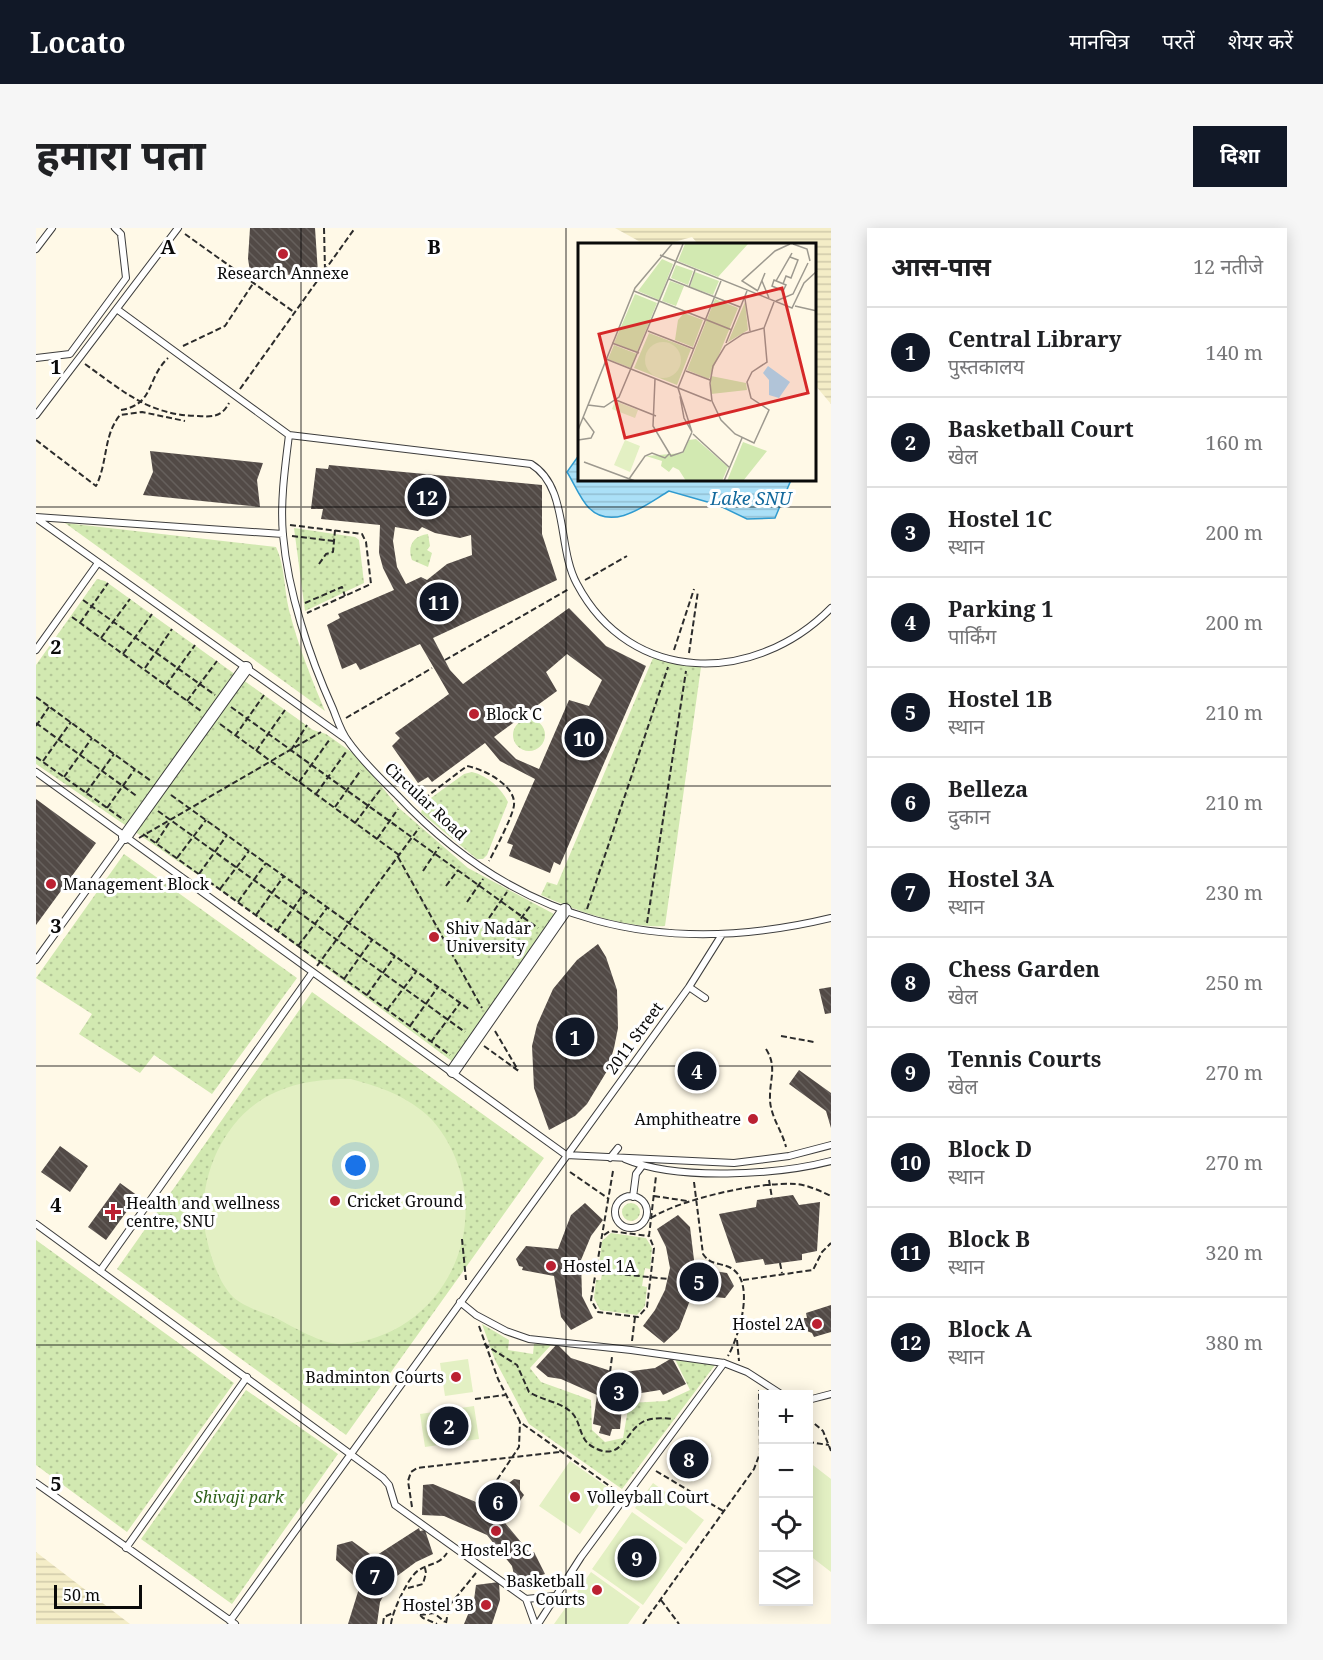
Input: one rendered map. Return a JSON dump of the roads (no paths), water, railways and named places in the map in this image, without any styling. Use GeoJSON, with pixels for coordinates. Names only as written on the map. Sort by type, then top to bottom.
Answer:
{"type":"FeatureCollection","features":[{"type":"Feature","properties":{"kind":"street"},"geometry":{"type":"LineString","coordinates":[[129,840],[133,827],[246,668]]}},
{"type":"Feature","properties":{"kind":"street"},"geometry":{"type":"LineString","coordinates":[[456,1067],[565,910]]}},
{"type":"Feature","properties":{"kind":"lane"},"geometry":{"type":"LineString","coordinates":[[36,249],[52,228]]}},
{"type":"Feature","properties":{"kind":"lane"},"geometry":{"type":"LineString","coordinates":[[36,358],[70,354],[126,278],[122,234],[115,228]]}},
{"type":"Feature","properties":{"kind":"lane"},"geometry":{"type":"LineString","coordinates":[[36,415],[118,310],[178,228]]}},
{"type":"Feature","properties":{"kind":"lane"},"geometry":{"type":"LineString","coordinates":[[118,310],[289,435],[531,464],[545,477],[553,495],[564,552],[577,584],[598,617],[617,633],[648,651],[687,662],[727,663],[770,651],[808,629],[831,608]]}},
{"type":"Feature","properties":{"kind":"lane","name":"Circular Road"},"geometry":{"type":"LineString","coordinates":[[289,435],[283,534],[299,616],[320,678],[349,743],[423,823],[487,871],[536,898],[584,918],[646,932],[721,936],[767,932],[831,918]]}},
{"type":"Feature","properties":{"kind":"lane"},"geometry":{"type":"LineString","coordinates":[[36,518],[283,534]]}},
{"type":"Feature","properties":{"kind":"lane"},"geometry":{"type":"LineString","coordinates":[[36,518],[349,743]]}},
{"type":"Feature","properties":{"kind":"lane"},"geometry":{"type":"LineString","coordinates":[[36,650],[98,563]]}},
{"type":"Feature","properties":{"kind":"lane"},"geometry":{"type":"LineString","coordinates":[[36,772],[312,974],[456,1067],[567,1155],[625,1159],[638,1156],[734,1163],[789,1156],[831,1145]]}},
{"type":"Feature","properties":{"kind":"lane"},"geometry":{"type":"LineString","coordinates":[[36,960],[129,840]]}},
{"type":"Feature","properties":{"kind":"lane","name":"2011 Street"},"geometry":{"type":"LineString","coordinates":[[232,1622],[351,1452],[689,987],[721,936]]}},
{"type":"Feature","properties":{"kind":"lane"},"geometry":{"type":"LineString","coordinates":[[100,1271],[312,974]]}},
{"type":"Feature","properties":{"kind":"lane"},"geometry":{"type":"LineString","coordinates":[[689,987],[705,998]]}},
{"type":"Feature","properties":{"kind":"lane"},"geometry":{"type":"LineString","coordinates":[[610,1158],[618,1148]]}},
{"type":"Feature","properties":{"kind":"lane"},"geometry":{"type":"LineString","coordinates":[[625,1159],[642,1166],[734,1173],[792,1168],[831,1161]]}},
{"type":"Feature","properties":{"kind":"lane"},"geometry":{"type":"LineString","coordinates":[[633,1197],[636,1174],[642,1166]]}},
{"type":"Feature","properties":{"kind":"lane"},"geometry":{"type":"LineString","coordinates":[[633,1197],[643,1202],[647,1212],[640,1225],[629,1228],[617,1220],[615,1209],[620,1200],[633,1197]]}},
{"type":"Feature","properties":{"kind":"lane"},"geometry":{"type":"LineString","coordinates":[[36,1224],[351,1452],[389,1485],[395,1505],[526,1599],[537,1624]]}},
{"type":"Feature","properties":{"kind":"lane"},"geometry":{"type":"LineString","coordinates":[[460,1302],[476,1315],[506,1331],[529,1339],[724,1363],[747,1372],[774,1390]]}},
{"type":"Feature","properties":{"kind":"lane"},"geometry":{"type":"LineString","coordinates":[[537,1624],[625,1497],[724,1363]]}},
{"type":"Feature","properties":{"kind":"lane"},"geometry":{"type":"LineString","coordinates":[[126,1548],[247,1377]]}},
{"type":"Feature","properties":{"kind":"lane"},"geometry":{"type":"LineString","coordinates":[[813,1399],[831,1394]]}},
{"type":"Feature","properties":{"kind":"lane"},"geometry":{"type":"LineString","coordinates":[[36,1483],[232,1622]]}},
{"type":"Feature","properties":{"kind":"lane"},"geometry":{"type":"LineString","coordinates":[[526,1599],[555,1596]]}},
{"type":"Feature","properties":{"kind":"water","name":"Lake SNU"},"geometry":{"type":"Polygon","coordinates":[[[578,456],[578,482],[790,482],[775,518],[747,519],[718,505],[669,491],[630,513],[619,517],[609,517],[598,515],[589,508],[567,472],[578,456]]]}},
{"type":"Feature","properties":{"kind":"place","name":"Research Annexe"},"geometry":{"type":"Point","coordinates":[283,254]}},
{"type":"Feature","properties":{"kind":"place","name":"Block A"},"geometry":{"type":"Point","coordinates":[427,497]}},
{"type":"Feature","properties":{"kind":"place","name":"Block B"},"geometry":{"type":"Point","coordinates":[439,602]}},
{"type":"Feature","properties":{"kind":"place","name":"Block C"},"geometry":{"type":"Point","coordinates":[474,714]}},
{"type":"Feature","properties":{"kind":"place","name":"Block D"},"geometry":{"type":"Point","coordinates":[584,738]}},
{"type":"Feature","properties":{"kind":"place","name":"Management Block"},"geometry":{"type":"Point","coordinates":[51,884]}},
{"type":"Feature","properties":{"kind":"place","name":"Shiv Nadar University"},"geometry":{"type":"Point","coordinates":[434,937]}},
{"type":"Feature","properties":{"kind":"place","name":"Central Library"},"geometry":{"type":"Point","coordinates":[575,1037]}},
{"type":"Feature","properties":{"kind":"place","name":"Parking 1"},"geometry":{"type":"Point","coordinates":[697,1071]}},
{"type":"Feature","properties":{"kind":"place","name":"Amphitheatre"},"geometry":{"type":"Point","coordinates":[753,1119]}},
{"type":"Feature","properties":{"kind":"place","name":"Cricket Ground"},"geometry":{"type":"Point","coordinates":[335,1201]}},
{"type":"Feature","properties":{"kind":"place","name":"Health and wellness centre, SNU"},"geometry":{"type":"Point","coordinates":[113,1212]}},
{"type":"Feature","properties":{"kind":"place","name":"Hostel 1A"},"geometry":{"type":"Point","coordinates":[551,1266]}},
{"type":"Feature","properties":{"kind":"place","name":"Hostel 1B"},"geometry":{"type":"Point","coordinates":[699,1282]}},
{"type":"Feature","properties":{"kind":"place","name":"Hostel 2A"},"geometry":{"type":"Point","coordinates":[817,1324]}},
{"type":"Feature","properties":{"kind":"place","name":"Badminton Courts"},"geometry":{"type":"Point","coordinates":[456,1377]}},
{"type":"Feature","properties":{"kind":"place","name":"Hostel 1C"},"geometry":{"type":"Point","coordinates":[619,1392]}},
{"type":"Feature","properties":{"kind":"place","name":"Basketball Court"},"geometry":{"type":"Point","coordinates":[449,1426]}},
{"type":"Feature","properties":{"kind":"place","name":"Chess Garden"},"geometry":{"type":"Point","coordinates":[689,1459]}},
{"type":"Feature","properties":{"kind":"place","name":"Volleyball Court"},"geometry":{"type":"Point","coordinates":[575,1497]}},
{"type":"Feature","properties":{"kind":"place","name":"Belleza"},"geometry":{"type":"Point","coordinates":[498,1502]}},
{"type":"Feature","properties":{"kind":"place","name":"Hostel 3C"},"geometry":{"type":"Point","coordinates":[496,1531]}},
{"type":"Feature","properties":{"kind":"place","name":"Tennis Courts"},"geometry":{"type":"Point","coordinates":[637,1558]}},
{"type":"Feature","properties":{"kind":"place","name":"Hostel 3A"},"geometry":{"type":"Point","coordinates":[375,1576]}},
{"type":"Feature","properties":{"kind":"place","name":"Basketball Courts"},"geometry":{"type":"Point","coordinates":[597,1590]}},
{"type":"Feature","properties":{"kind":"place","name":"Hostel 3B"},"geometry":{"type":"Point","coordinates":[486,1605]}},
{"type":"Feature","properties":{"kind":"park label","name":"Shivaji park"},"geometry":{"type":"Point","coordinates":[239,1497]}}]}
